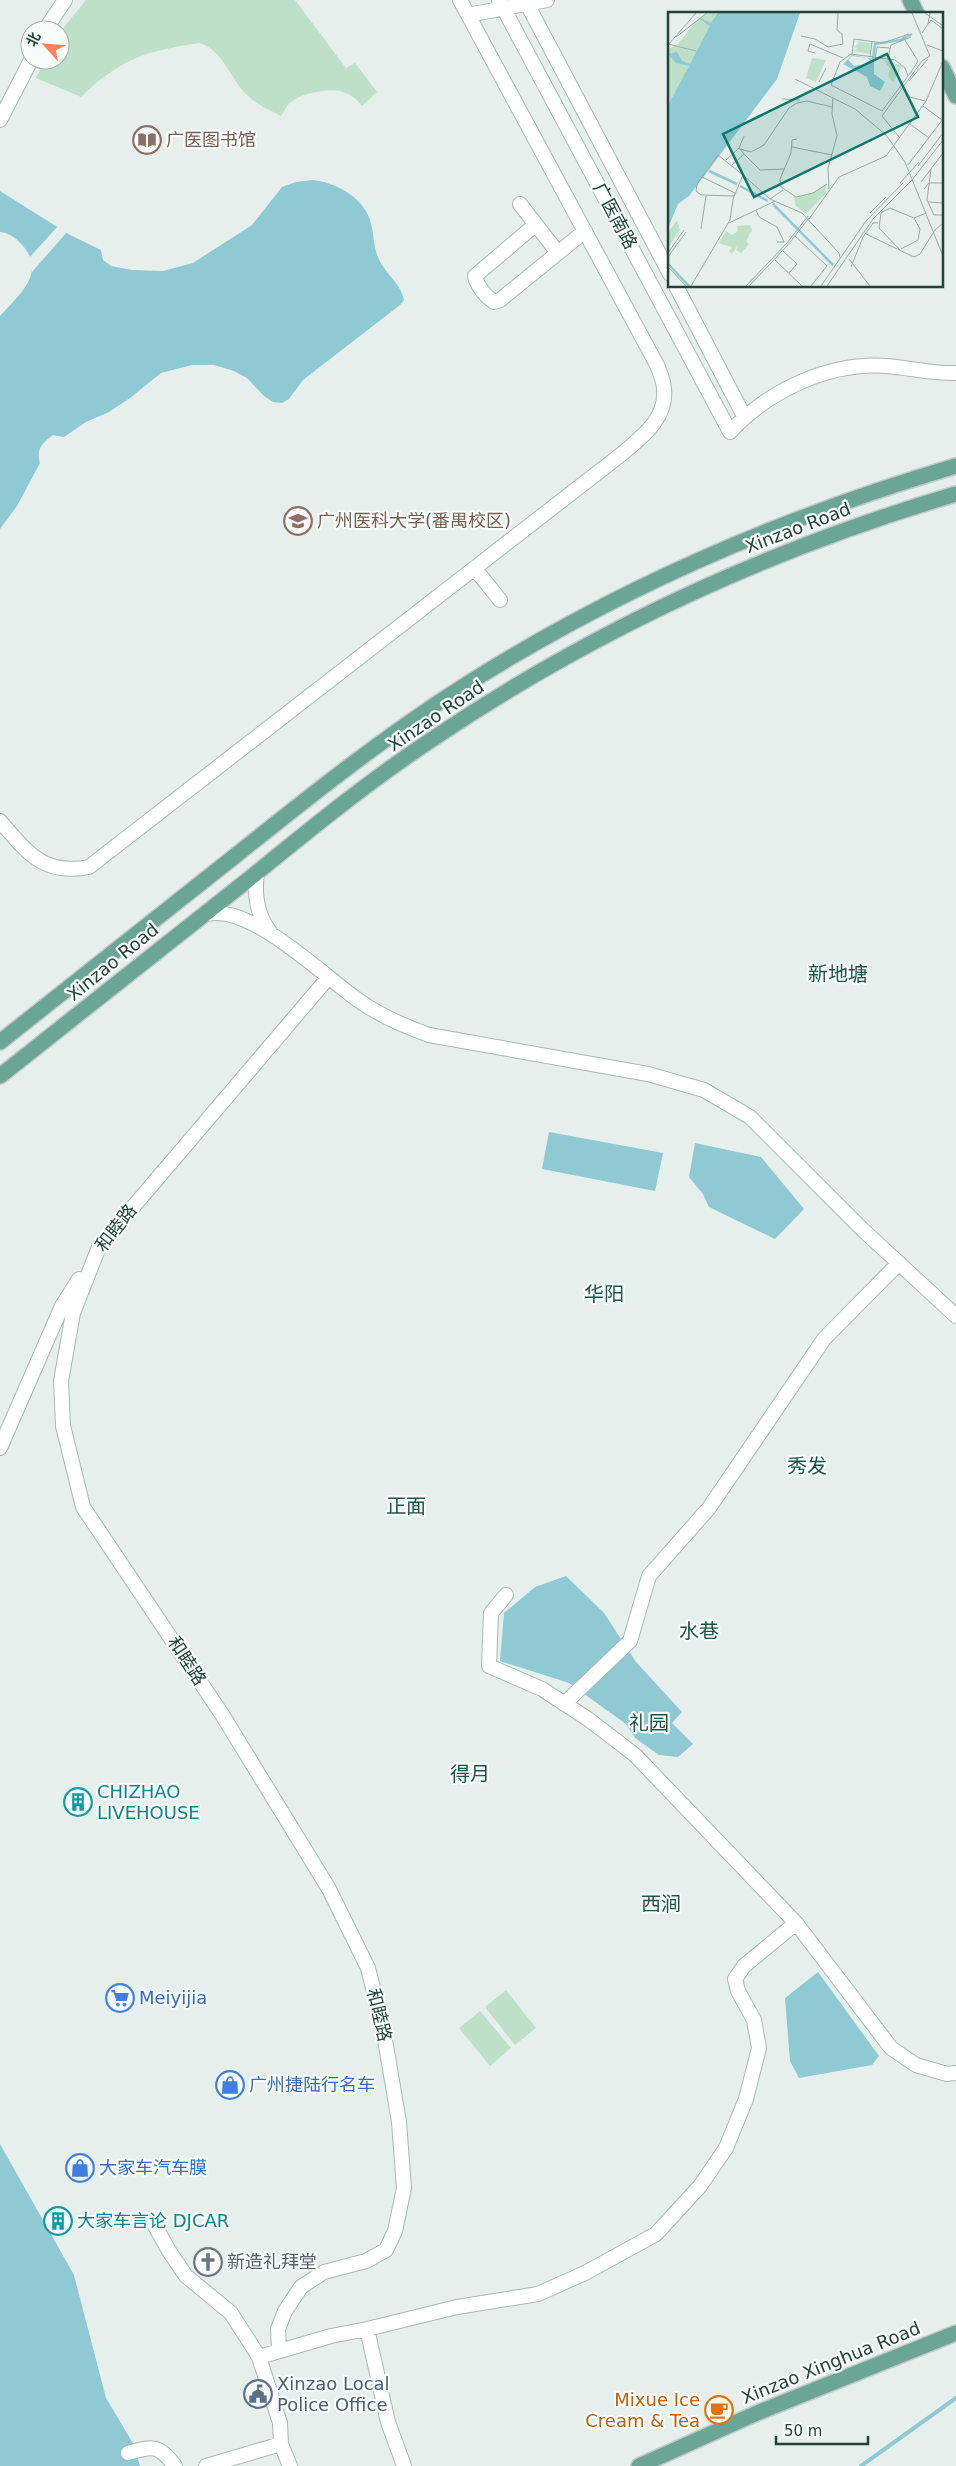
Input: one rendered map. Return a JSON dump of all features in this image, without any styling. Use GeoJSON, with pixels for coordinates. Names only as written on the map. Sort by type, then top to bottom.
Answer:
{"type":"FeatureCollection","features":[{"type":"Feature","properties":{"kind":"main road"},"geometry":{"type":"LineString","coordinates":[[910,0],[916,12]]}},
{"type":"Feature","properties":{"kind":"main road"},"geometry":{"type":"LineString","coordinates":[[944,71],[956,96]]}},
{"type":"Feature","properties":{"kind":"main road","name":"Xinzao Road"},"geometry":{"type":"LineString","coordinates":[[0,1042],[350,764],[424,712],[509,658],[625,594],[702,557],[863,495],[956,466]]}},
{"type":"Feature","properties":{"kind":"main road","name":"Xinzao Road"},"geometry":{"type":"LineString","coordinates":[[0,1076],[339,807],[415,751],[482,707],[577,650],[699,588],[874,519],[956,494]]}},
{"type":"Feature","properties":{"kind":"main road","name":"Xinzao Xinghua Road"},"geometry":{"type":"LineString","coordinates":[[639,2466],[757,2412],[956,2333]]}},
{"type":"Feature","properties":{"kind":"street"},"geometry":{"type":"LineString","coordinates":[[0,821],[29,855],[52,866],[72,871],[89,867],[475,569],[647,433],[661,412],[664,389],[657,366],[460,0]]}},
{"type":"Feature","properties":{"kind":"street","name":"广医南路"},"geometry":{"type":"LineString","coordinates":[[500,0],[730,432],[744,416]]}},
{"type":"Feature","properties":{"kind":"street","name":"广医南路"},"geometry":{"type":"LineString","coordinates":[[526,0],[668,270]]}},
{"type":"Feature","properties":{"kind":"street"},"geometry":{"type":"LineString","coordinates":[[468,15],[547,0]]}},
{"type":"Feature","properties":{"kind":"street"},"geometry":{"type":"LineString","coordinates":[[51,20],[59,2]]}},
{"type":"Feature","properties":{"kind":"street"},"geometry":{"type":"LineString","coordinates":[[0,120],[26,70]]}},
{"type":"Feature","properties":{"kind":"street"},"geometry":{"type":"LineString","coordinates":[[520,204],[558,253]]}},
{"type":"Feature","properties":{"kind":"street"},"geometry":{"type":"LineString","coordinates":[[535,225],[475,276],[476,282],[487,298],[494,302],[500,300],[585,231]]}},
{"type":"Feature","properties":{"kind":"street"},"geometry":{"type":"LineString","coordinates":[[677,288],[744,416],[778,392],[800,382],[847,369],[863,366],[888,366],[956,373]]}},
{"type":"Feature","properties":{"kind":"street"},"geometry":{"type":"LineString","coordinates":[[475,569],[500,600]]}},
{"type":"Feature","properties":{"kind":"street"},"geometry":{"type":"LineString","coordinates":[[257,872],[256,900],[262,920],[271,933]]}},
{"type":"Feature","properties":{"kind":"street"},"geometry":{"type":"LineString","coordinates":[[203,915],[218,912],[232,915],[271,933],[360,1002],[400,1025],[430,1035],[648,1074],[704,1090],[750,1117],[956,1316]]}},
{"type":"Feature","properties":{"kind":"street","name":"和睦路"},"geometry":{"type":"LineString","coordinates":[[279,2350],[278,2329],[285,2311],[301,2287],[324,2272],[366,2261],[386,2250],[394,2231],[404,2188],[399,2122],[384,2028],[368,1968],[329,1889],[218,1708],[83,1507],[63,1426],[61,1381],[72,1312],[98,1246],[328,978]]}},
{"type":"Feature","properties":{"kind":"street"},"geometry":{"type":"LineString","coordinates":[[0,1448],[62,1306],[98,1246]]}},
{"type":"Feature","properties":{"kind":"street"},"geometry":{"type":"LineString","coordinates":[[564,1704],[630,1641],[649,1576],[709,1508],[824,1340],[899,1263]]}},
{"type":"Feature","properties":{"kind":"street"},"geometry":{"type":"LineString","coordinates":[[506,1595],[491,1613],[489,1666],[542,1689],[636,1755],[796,1923],[890,2048],[916,2065],[947,2074],[956,2074]]}},
{"type":"Feature","properties":{"kind":"street"},"geometry":{"type":"LineString","coordinates":[[259,2357],[279,2350],[457,2307],[538,2294],[585,2273],[656,2234],[700,2186],[726,2148],[746,2098],[758,2048],[754,2020],[738,1991],[735,1979],[744,1966],[796,1923]]}},
{"type":"Feature","properties":{"kind":"street"},"geometry":{"type":"LineString","coordinates":[[154,2224],[168,2251],[186,2276],[232,2313],[259,2357],[280,2423],[282,2444],[290,2466]]}},
{"type":"Feature","properties":{"kind":"street"},"geometry":{"type":"LineString","coordinates":[[367,2329],[388,2422],[404,2466]]}},
{"type":"Feature","properties":{"kind":"street"},"geometry":{"type":"LineString","coordinates":[[206,2466],[282,2444]]}},
{"type":"Feature","properties":{"kind":"street"},"geometry":{"type":"LineString","coordinates":[[128,2453],[148,2448],[157,2448],[164,2451],[175,2466]]}},
{"type":"Feature","properties":{"kind":"green space"},"geometry":{"type":"Polygon","coordinates":[[[86,0],[295,0],[346,68],[355,63],[377,92],[362,106],[349,94],[343,92],[315,92],[295,99],[286,107],[281,116],[259,105],[252,99],[242,89],[215,52],[199,43],[164,49],[135,59],[108,74],[81,97],[36,78],[40,70],[70,70],[70,20],[86,0]]]}},
{"type":"Feature","properties":{"kind":"green space"},"geometry":{"type":"Polygon","coordinates":[[[506,1990],[536,2028],[515,2045],[485,2007],[506,1990]]]}},
{"type":"Feature","properties":{"kind":"green space"},"geometry":{"type":"Polygon","coordinates":[[[480,2011],[511,2048],[490,2066],[459,2028],[480,2011]]]}},
{"type":"Feature","properties":{"kind":"water"},"geometry":{"type":"Polygon","coordinates":[[[313,180],[330,184],[347,192],[361,204],[370,220],[378,257],[400,288],[404,300],[400,305],[303,380],[289,399],[282,403],[273,402],[264,396],[247,378],[234,371],[214,365],[192,365],[161,373],[109,412],[86,422],[64,437],[53,435],[46,441],[39,450],[40,463],[17,506],[0,529],[0,316],[22,292],[31,275],[32,266],[30,256],[23,246],[15,238],[0,232],[0,191],[70,235],[101,250],[103,260],[111,266],[132,270],[163,271],[193,263],[252,225],[282,187],[296,182],[313,180]]]}},
{"type":"Feature","properties":{"kind":"water"},"geometry":{"type":"Polygon","coordinates":[[[549,1132],[663,1153],[655,1191],[542,1169],[549,1132]]]}},
{"type":"Feature","properties":{"kind":"water"},"geometry":{"type":"Polygon","coordinates":[[[695,1143],[761,1157],[804,1209],[775,1239],[709,1207],[703,1194],[689,1177],[695,1143]]]}},
{"type":"Feature","properties":{"kind":"water"},"geometry":{"type":"Polygon","coordinates":[[[566,1576],[604,1613],[636,1662],[682,1712],[672,1723],[693,1744],[678,1757],[659,1755],[635,1738],[626,1724],[569,1683],[500,1661],[504,1613],[535,1587],[566,1576]]]}},
{"type":"Feature","properties":{"kind":"water"},"geometry":{"type":"Polygon","coordinates":[[[818,1972],[879,2056],[872,2065],[799,2078],[790,2061],[785,1998],[818,1972]]]}},
{"type":"Feature","properties":{"kind":"water"},"geometry":{"type":"Polygon","coordinates":[[[0,2144],[74,2275],[106,2398],[134,2445],[140,2466],[0,2466],[0,2144]]]}},
{"type":"Feature","properties":{"kind":"pier"},"geometry":{"type":"Polygon","coordinates":[[[59,225],[68,231],[32,272],[28,259],[59,225]]]}},
{"type":"Feature","properties":{"kind":"waterway"},"geometry":{"type":"LineString","coordinates":[[861,2466],[956,2398]]}},
{"type":"Feature","properties":{"kind":"place","name":"广医图书馆"},"geometry":{"type":"Point","coordinates":[147,140]}},
{"type":"Feature","properties":{"kind":"place","name":"广州医科大学(番禺校区)"},"geometry":{"type":"Point","coordinates":[298,521]}},
{"type":"Feature","properties":{"kind":"place","name":"CHIZHAO LIVEHOUSE"},"geometry":{"type":"Point","coordinates":[78,1802]}},
{"type":"Feature","properties":{"kind":"place","name":"Meiyijia"},"geometry":{"type":"Point","coordinates":[120,1998]}},
{"type":"Feature","properties":{"kind":"place","name":"广州捷陆行名车"},"geometry":{"type":"Point","coordinates":[230,2085]}},
{"type":"Feature","properties":{"kind":"place","name":"大家车汽车膜"},"geometry":{"type":"Point","coordinates":[80,2168]}},
{"type":"Feature","properties":{"kind":"place","name":"大家车言论 DJCAR"},"geometry":{"type":"Point","coordinates":[58,2221]}},
{"type":"Feature","properties":{"kind":"place","name":"新造礼拜堂"},"geometry":{"type":"Point","coordinates":[208,2262]}},
{"type":"Feature","properties":{"kind":"place","name":"Xinzao Local Police Office"},"geometry":{"type":"Point","coordinates":[258,2394]}},
{"type":"Feature","properties":{"kind":"place","name":"Mixue Ice Cream & Tea"},"geometry":{"type":"Point","coordinates":[719,2410]}},
{"type":"Feature","properties":{"kind":"district","name":"新地塘"},"geometry":{"type":"Point","coordinates":[838,974]}},
{"type":"Feature","properties":{"kind":"district","name":"华阳"},"geometry":{"type":"Point","coordinates":[604,1294]}},
{"type":"Feature","properties":{"kind":"district","name":"秀发"},"geometry":{"type":"Point","coordinates":[807,1466]}},
{"type":"Feature","properties":{"kind":"district","name":"正面"},"geometry":{"type":"Point","coordinates":[406,1506]}},
{"type":"Feature","properties":{"kind":"district","name":"水巷"},"geometry":{"type":"Point","coordinates":[699,1631]}},
{"type":"Feature","properties":{"kind":"district","name":"礼园"},"geometry":{"type":"Point","coordinates":[649,1723]}},
{"type":"Feature","properties":{"kind":"district","name":"得月"},"geometry":{"type":"Point","coordinates":[470,1774]}},
{"type":"Feature","properties":{"kind":"district","name":"西涧"},"geometry":{"type":"Point","coordinates":[661,1904]}}]}
